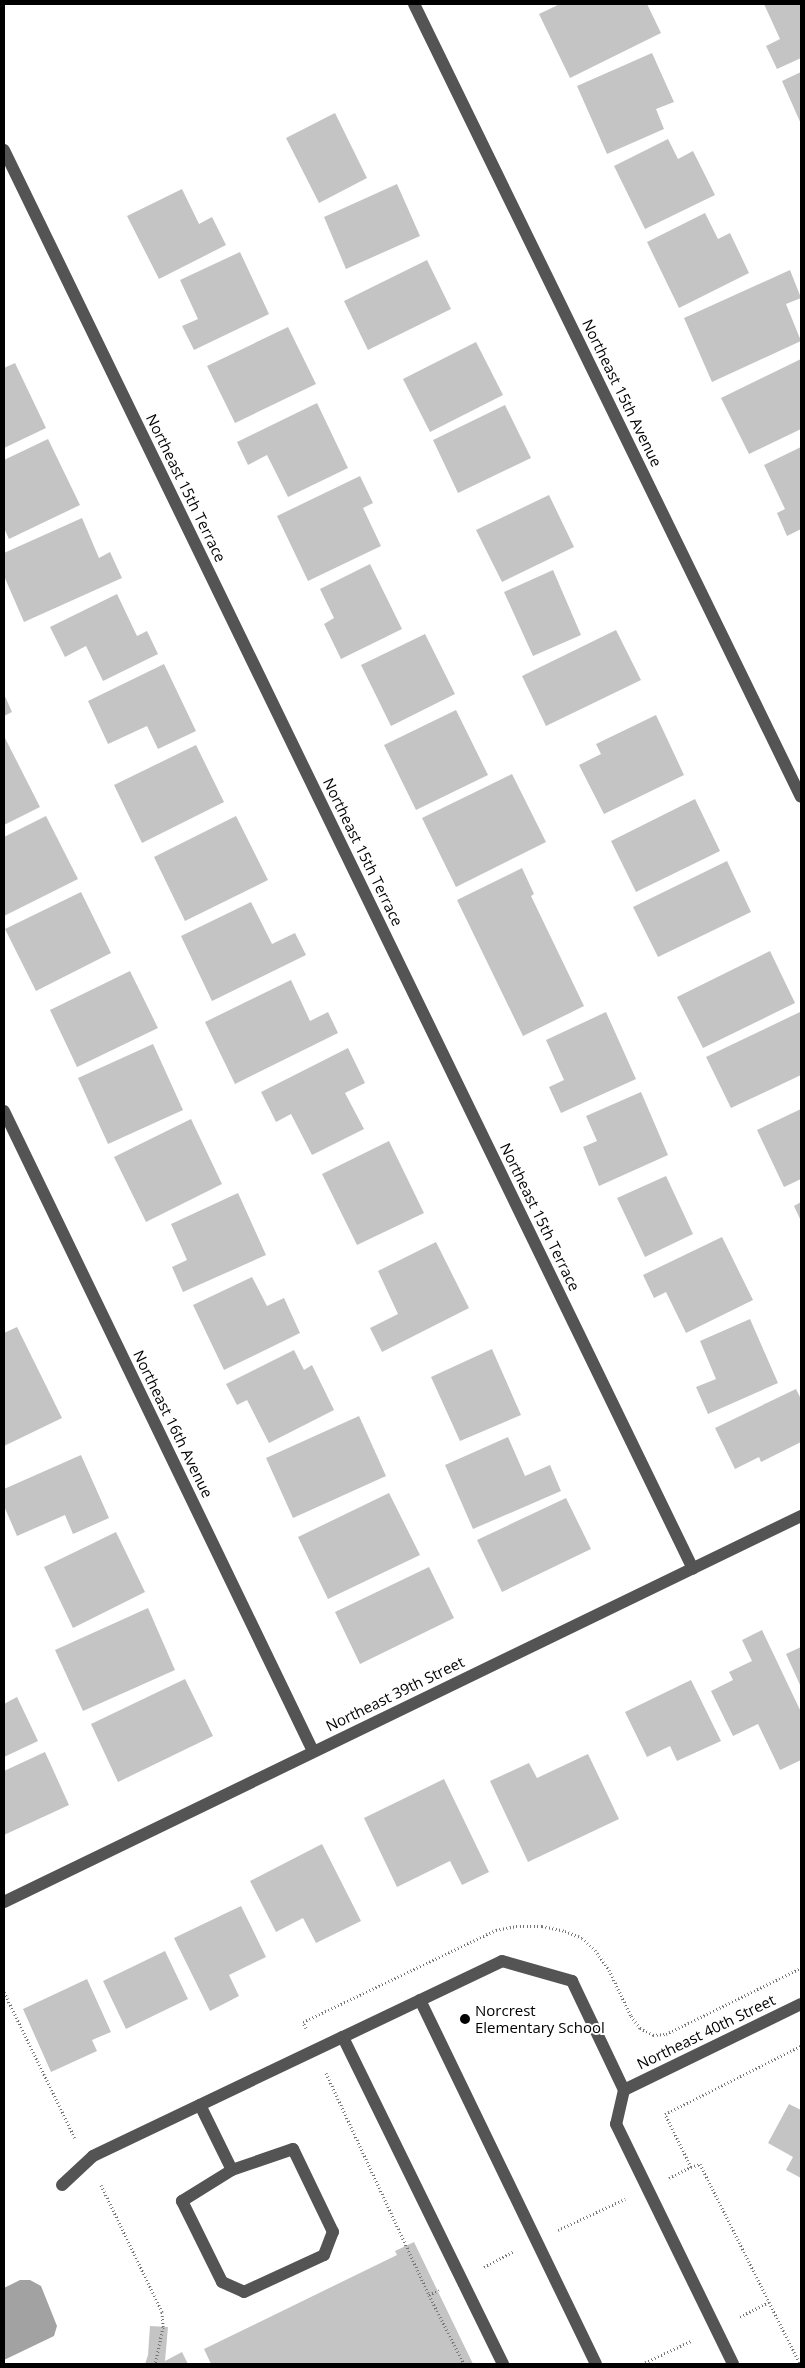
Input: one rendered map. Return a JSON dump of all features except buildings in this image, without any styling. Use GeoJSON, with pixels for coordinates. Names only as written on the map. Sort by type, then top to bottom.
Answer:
{"type":"FeatureCollection","features":[{"type":"Feature","properties":{"kind":"street","name":"Northeast 15th Avenue"},"geometry":{"type":"LineString","coordinates":[[414,4],[801,797]]}},
{"type":"Feature","properties":{"kind":"street","name":"Northeast 15th Terrace"},"geometry":{"type":"LineString","coordinates":[[4,150],[693,1569]]}},
{"type":"Feature","properties":{"kind":"street","name":"Northeast 16th Avenue"},"geometry":{"type":"LineString","coordinates":[[4,1111],[313,1751]]}},
{"type":"Feature","properties":{"kind":"street","name":"Northeast 39th Street"},"geometry":{"type":"LineString","coordinates":[[4,1902],[801,1516]]}},
{"type":"Feature","properties":{"kind":"street"},"geometry":{"type":"LineString","coordinates":[[62,2185],[93,2156],[502,1961],[572,1981],[624,2090],[616,2124],[733,2364]]}},
{"type":"Feature","properties":{"kind":"street"},"geometry":{"type":"LineString","coordinates":[[420,2000],[596,2364]]}},
{"type":"Feature","properties":{"kind":"street","name":"Northeast 40th Street"},"geometry":{"type":"LineString","coordinates":[[624,2090],[801,2004]]}},
{"type":"Feature","properties":{"kind":"street"},"geometry":{"type":"LineString","coordinates":[[343,2037],[503,2364]]}},
{"type":"Feature","properties":{"kind":"street"},"geometry":{"type":"LineString","coordinates":[[200,2105],[232,2170]]}},
{"type":"Feature","properties":{"kind":"street"},"geometry":{"type":"LineString","coordinates":[[293,2149],[333,2232],[324,2255],[244,2292],[222,2282],[182,2200],[232,2170],[293,2149]]}},
{"type":"Feature","properties":{"kind":"path"},"geometry":{"type":"LineString","coordinates":[[464,2364],[429,2295],[315,2050],[304,2022],[496,1930],[516,1926],[542,1926],[565,1931],[582,1938],[595,1950],[609,1970],[630,2016],[640,2028],[653,2035],[666,2034],[801,1968]]}},
{"type":"Feature","properties":{"kind":"path"},"geometry":{"type":"LineString","coordinates":[[429,2295],[536,2240],[691,2167],[665,2114],[801,2046]]}},
{"type":"Feature","properties":{"kind":"path"},"geometry":{"type":"LineString","coordinates":[[770,2302],[800,2364]]}},
{"type":"Feature","properties":{"kind":"shaded area"},"geometry":{"type":"Polygon","coordinates":[[[20,2280],[30,2280],[41,2286],[57,2326],[54,2336],[4,2360],[4,2288],[20,2280]]]}},
{"type":"Feature","properties":{"kind":"place","name":"Norcrest Elementary School"},"geometry":{"type":"Point","coordinates":[465,2019]}}]}
